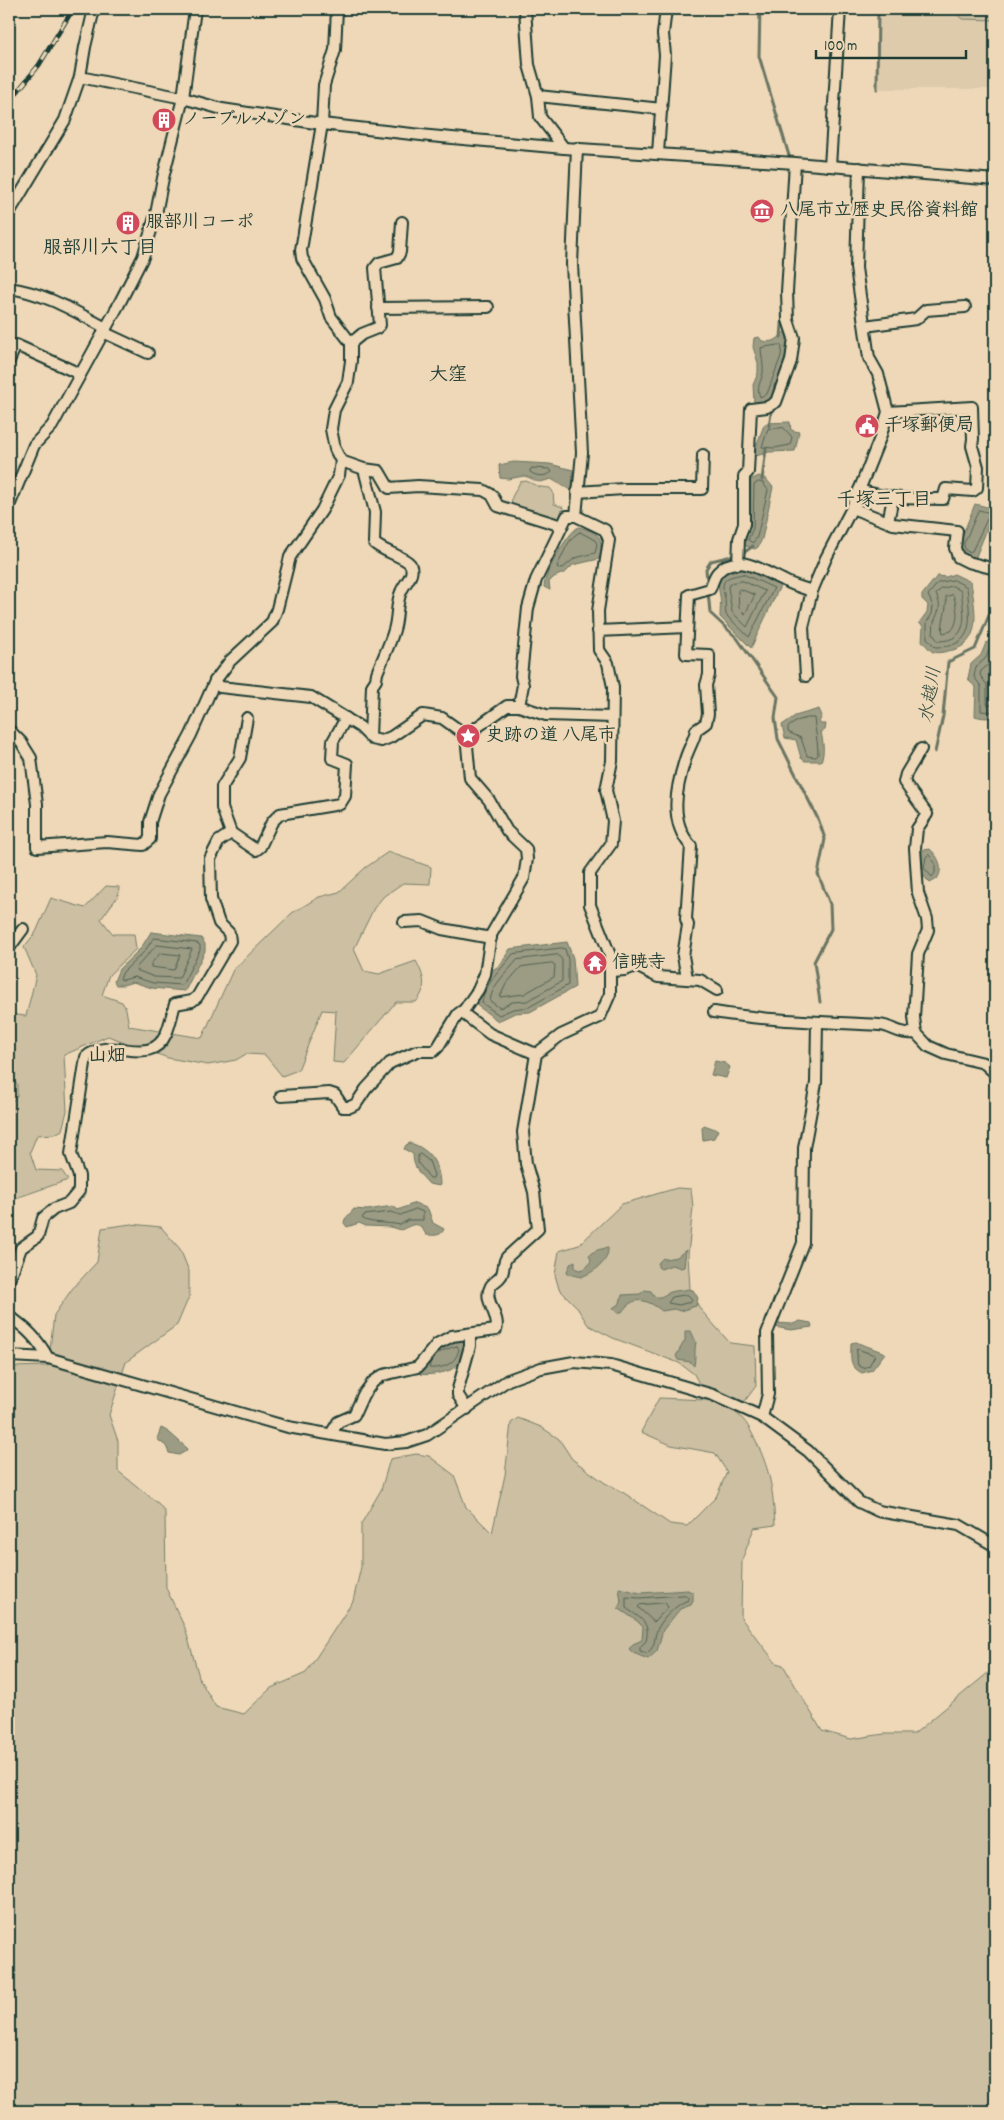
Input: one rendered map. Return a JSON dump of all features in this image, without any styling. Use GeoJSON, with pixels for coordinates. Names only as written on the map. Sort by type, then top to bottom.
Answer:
{"type":"FeatureCollection","features":[{"type":"Feature","properties":{"kind":"street"},"geometry":{"type":"LineString","coordinates":[[9,213],[65,120],[80,77],[94,9]]}},
{"type":"Feature","properties":{"kind":"street"},"geometry":{"type":"LineString","coordinates":[[9,506],[34,445],[52,426],[143,258],[156,214],[183,98],[195,9]]}},
{"type":"Feature","properties":{"kind":"street"},"geometry":{"type":"LineString","coordinates":[[9,730],[21,742],[31,758],[37,804],[37,847],[107,842],[143,846],[150,839],[150,822],[159,794],[191,735],[215,681],[230,661],[272,622],[290,557],[322,510],[339,475],[341,461],[335,449],[331,429],[334,410],[348,382],[351,343],[331,317],[325,298],[302,258],[301,250],[322,124],[324,84],[335,50],[337,9]]}},
{"type":"Feature","properties":{"kind":"street"},"geometry":{"type":"LineString","coordinates":[[525,9],[529,64],[538,96],[540,117],[564,148]]}},
{"type":"Feature","properties":{"kind":"street"},"geometry":{"type":"LineString","coordinates":[[658,153],[665,54],[663,34],[666,9]]}},
{"type":"Feature","properties":{"kind":"street"},"geometry":{"type":"LineString","coordinates":[[830,166],[840,9]]}},
{"type":"Feature","properties":{"kind":"street"},"geometry":{"type":"LineString","coordinates":[[80,77],[183,98],[222,109],[322,124],[564,148],[658,153],[995,180]]}},
{"type":"Feature","properties":{"kind":"street"},"geometry":{"type":"LineString","coordinates":[[538,96],[662,109]]}},
{"type":"Feature","properties":{"kind":"street"},"geometry":{"type":"LineString","coordinates":[[576,516],[582,453],[572,264],[577,148]]}},
{"type":"Feature","properties":{"kind":"street"},"geometry":{"type":"LineString","coordinates":[[738,564],[739,539],[744,524],[744,476],[748,472],[751,409],[767,407],[776,402],[792,359],[794,338],[788,320],[787,292],[792,163]]}},
{"type":"Feature","properties":{"kind":"street"},"geometry":{"type":"LineString","coordinates":[[806,676],[803,627],[812,591],[826,558],[860,490],[888,412],[878,374],[869,358],[856,268],[859,168]]}},
{"type":"Feature","properties":{"kind":"street"},"geometry":{"type":"LineString","coordinates":[[351,343],[362,334],[380,325],[375,268],[379,263],[397,258],[400,252],[402,222]]}},
{"type":"Feature","properties":{"kind":"street"},"geometry":{"type":"LineString","coordinates":[[9,288],[28,291],[55,300],[148,354]]}},
{"type":"Feature","properties":{"kind":"street"},"geometry":{"type":"LineString","coordinates":[[865,326],[916,319],[926,310],[965,307]]}},
{"type":"Feature","properties":{"kind":"street"},"geometry":{"type":"LineString","coordinates":[[378,308],[488,308]]}},
{"type":"Feature","properties":{"kind":"street"},"geometry":{"type":"LineString","coordinates":[[9,361],[16,345],[80,374]]}},
{"type":"Feature","properties":{"kind":"street"},"geometry":{"type":"LineString","coordinates":[[860,490],[893,498],[943,499],[946,489],[973,491],[977,488],[978,467],[972,446],[972,407],[888,412]]}},
{"type":"Feature","properties":{"kind":"street"},"geometry":{"type":"LineString","coordinates":[[577,492],[624,489],[702,489],[703,455]]}},
{"type":"Feature","properties":{"kind":"street"},"geometry":{"type":"LineString","coordinates":[[341,461],[364,469],[379,471],[389,488],[418,486],[483,490],[492,495],[498,506],[562,526]]}},
{"type":"Feature","properties":{"kind":"street"},"geometry":{"type":"LineString","coordinates":[[364,469],[374,512],[374,543],[380,549],[407,561],[411,565],[411,576],[401,590],[394,629],[376,680],[372,686],[370,737]]}},
{"type":"Feature","properties":{"kind":"street"},"geometry":{"type":"LineString","coordinates":[[888,522],[893,498]]}},
{"type":"Feature","properties":{"kind":"street"},"geometry":{"type":"LineString","coordinates":[[852,508],[888,522],[957,531],[955,548],[958,557],[968,562],[995,569]]}},
{"type":"Feature","properties":{"kind":"street"},"geometry":{"type":"LineString","coordinates":[[331,1434],[338,1422],[354,1415],[363,1395],[373,1382],[384,1375],[418,1366],[437,1344],[452,1336],[496,1330],[498,1324],[488,1296],[488,1290],[491,1284],[501,1276],[504,1261],[538,1229],[534,1192],[526,1164],[522,1132],[536,1054],[561,1035],[600,1017],[610,994],[610,955],[590,905],[590,873],[611,844],[613,820],[606,790],[612,761],[613,686],[608,663],[599,650],[598,630],[598,611],[609,540],[605,530],[576,516],[567,516],[536,580],[528,608],[520,676],[523,685],[519,706]]}},
{"type":"Feature","properties":{"kind":"street"},"geometry":{"type":"LineString","coordinates":[[687,978],[684,956],[688,925],[686,919],[691,846],[684,839],[679,825],[675,797],[685,759],[694,741],[696,730],[706,723],[708,714],[706,685],[709,675],[709,655],[686,654],[689,596],[710,589],[717,572],[727,565],[738,564],[756,566],[784,581],[812,591]]}},
{"type":"Feature","properties":{"kind":"street"},"geometry":{"type":"LineString","coordinates":[[598,630],[688,628]]}},
{"type":"Feature","properties":{"kind":"street"},"geometry":{"type":"LineString","coordinates":[[215,681],[220,687],[310,697],[360,727],[370,737],[381,741],[391,737],[423,715],[442,718],[466,735],[470,778],[489,800],[508,830],[526,849],[527,859],[524,878],[490,938],[485,974],[478,990],[458,1014],[438,1047],[434,1051],[417,1051],[390,1062],[366,1088],[356,1104],[350,1107],[342,1107],[335,1095],[329,1093],[281,1096]]}},
{"type":"Feature","properties":{"kind":"street"},"geometry":{"type":"LineString","coordinates":[[466,735],[507,706],[519,706],[546,715],[612,716]]}},
{"type":"Feature","properties":{"kind":"street"},"geometry":{"type":"LineString","coordinates":[[247,718],[240,758],[222,787],[222,808],[231,833],[256,850],[260,847],[272,822],[280,814],[340,804],[345,796],[347,764],[332,758],[333,741],[346,718]]}},
{"type":"Feature","properties":{"kind":"street"},"geometry":{"type":"LineString","coordinates":[[921,750],[906,774],[904,782],[927,814],[917,830],[915,848],[918,893],[927,919],[928,930],[918,954],[914,1017],[916,1034],[928,1046],[946,1054],[984,1063],[995,1074]]}},
{"type":"Feature","properties":{"kind":"street"},"geometry":{"type":"LineString","coordinates":[[9,1281],[22,1248],[38,1236],[43,1218],[54,1208],[69,1203],[79,1191],[79,1176],[70,1154],[86,1057],[94,1050],[106,1047],[140,1052],[156,1046],[166,1035],[175,1004],[192,1001],[197,997],[230,941],[229,933],[219,923],[211,899],[210,859],[219,841],[231,833]]}},
{"type":"Feature","properties":{"kind":"street"},"geometry":{"type":"LineString","coordinates":[[404,922],[422,921],[442,929],[490,938]]}},
{"type":"Feature","properties":{"kind":"street"},"geometry":{"type":"LineString","coordinates":[[9,948],[23,929]]}},
{"type":"Feature","properties":{"kind":"street"},"geometry":{"type":"LineString","coordinates":[[611,971],[625,970],[636,966],[658,977],[700,980],[717,990]]}},
{"type":"Feature","properties":{"kind":"street"},"geometry":{"type":"LineString","coordinates":[[461,1012],[490,1034],[536,1054]]}},
{"type":"Feature","properties":{"kind":"street"},"geometry":{"type":"LineString","coordinates":[[714,1012],[737,1016],[883,1025],[905,1034],[916,1034]]}},
{"type":"Feature","properties":{"kind":"street"},"geometry":{"type":"LineString","coordinates":[[762,1416],[768,1394],[767,1333],[803,1244],[804,1148],[816,1083],[817,1022]]}},
{"type":"Feature","properties":{"kind":"street"},"geometry":{"type":"LineString","coordinates":[[9,1316],[25,1326],[40,1342],[48,1358]]}},
{"type":"Feature","properties":{"kind":"street"},"geometry":{"type":"LineString","coordinates":[[468,1409],[458,1395],[458,1389],[470,1346],[470,1334]]}},
{"type":"Feature","properties":{"kind":"street"},"geometry":{"type":"LineString","coordinates":[[9,1356],[48,1358],[288,1427],[385,1444],[406,1442],[427,1436],[508,1380],[541,1368],[574,1362],[611,1365],[713,1395],[762,1416],[808,1451],[859,1502],[878,1511],[960,1525],[995,1546]]}},
{"type":"Feature","properties":{"kind":"shaded area"},"geometry":{"type":"Polygon","coordinates":[[[878,9],[995,9],[995,89],[877,89],[878,9]]]}},
{"type":"Feature","properties":{"kind":"shaded area"},"geometry":{"type":"Polygon","coordinates":[[[951,9],[995,9],[995,20],[962,19],[951,9]]]}},
{"type":"Feature","properties":{"kind":"shaded area"},"geometry":{"type":"Polygon","coordinates":[[[526,481],[540,487],[550,488],[553,492],[554,504],[563,507],[558,521],[511,509],[512,497],[520,482],[526,481]]]}},
{"type":"Feature","properties":{"kind":"shaded area"},"geometry":{"type":"Polygon","coordinates":[[[388,852],[431,867],[430,884],[403,883],[384,896],[374,908],[354,949],[364,971],[379,974],[416,961],[421,972],[423,987],[420,997],[416,1002],[396,1002],[344,1063],[333,1062],[336,1011],[322,1010],[298,1070],[282,1076],[265,1055],[246,1054],[236,1060],[208,1065],[168,1058],[108,1036],[64,1055],[67,1111],[62,1130],[55,1134],[37,1135],[30,1152],[36,1170],[62,1171],[68,1180],[13,1199],[9,1206],[9,1105],[17,1096],[17,1084],[9,1079],[9,1014],[26,1016],[36,975],[24,947],[36,932],[51,898],[85,908],[106,886],[119,887],[118,896],[101,919],[113,934],[134,934],[136,949],[109,975],[102,995],[122,1002],[126,1009],[129,1026],[202,1038],[233,970],[292,913],[319,897],[339,892],[365,868],[388,852]]]}},
{"type":"Feature","properties":{"kind":"shaded area"},"geometry":{"type":"Polygon","coordinates":[[[677,1188],[691,1189],[693,1207],[688,1255],[690,1289],[700,1309],[730,1343],[755,1346],[756,1386],[736,1413],[748,1426],[765,1462],[772,1492],[775,1525],[754,1528],[742,1560],[741,1618],[776,1663],[783,1665],[822,1731],[851,1739],[884,1734],[914,1734],[995,1667],[995,2111],[9,2111],[9,1367],[48,1366],[54,1315],[72,1289],[97,1262],[102,1228],[131,1224],[161,1227],[180,1249],[189,1271],[189,1297],[177,1325],[126,1362],[109,1415],[118,1441],[118,1471],[159,1504],[165,1512],[166,1588],[185,1628],[200,1680],[216,1707],[244,1714],[271,1688],[306,1673],[353,1601],[361,1567],[361,1524],[381,1490],[390,1459],[416,1454],[429,1456],[454,1475],[466,1507],[492,1533],[505,1475],[511,1423],[518,1418],[541,1427],[559,1439],[572,1459],[605,1483],[624,1493],[670,1524],[687,1526],[716,1497],[727,1472],[715,1453],[671,1445],[641,1432],[659,1398],[707,1400],[694,1374],[679,1363],[613,1338],[588,1325],[576,1306],[559,1289],[555,1275],[559,1251],[579,1245],[622,1204],[677,1188]]]}},
{"type":"Feature","properties":{"kind":"water"},"geometry":{"type":"Polygon","coordinates":[[[786,330],[786,356],[771,397],[767,401],[754,403],[753,385],[758,373],[758,363],[753,347],[754,338],[759,337],[762,341],[773,341],[786,330]]]}},
{"type":"Feature","properties":{"kind":"water"},"geometry":{"type":"Polygon","coordinates":[[[790,422],[791,430],[799,432],[795,451],[769,452],[756,456],[754,452],[764,425],[767,423],[790,422]]]}},
{"type":"Feature","properties":{"kind":"water"},"geometry":{"type":"Polygon","coordinates":[[[514,462],[550,464],[573,470],[572,491],[551,479],[539,482],[524,476],[508,479],[500,478],[499,465],[514,462]]]}},
{"type":"Feature","properties":{"kind":"water"},"geometry":{"type":"Polygon","coordinates":[[[759,476],[766,479],[773,487],[762,539],[755,549],[743,545],[743,539],[748,528],[750,480],[759,476]]]}},
{"type":"Feature","properties":{"kind":"water"},"geometry":{"type":"Polygon","coordinates":[[[975,504],[995,509],[975,559],[963,556],[959,544],[975,504]]]}},
{"type":"Feature","properties":{"kind":"water"},"geometry":{"type":"Polygon","coordinates":[[[579,527],[592,531],[599,537],[601,546],[599,559],[573,565],[566,572],[554,577],[549,582],[550,590],[544,587],[557,554],[569,536],[579,527]]]}},
{"type":"Feature","properties":{"kind":"water"},"geometry":{"type":"Polygon","coordinates":[[[743,569],[781,584],[751,648],[720,617],[720,579],[730,572],[743,569]]]}},
{"type":"Feature","properties":{"kind":"water"},"geometry":{"type":"Polygon","coordinates":[[[954,574],[971,582],[975,612],[973,631],[963,646],[946,652],[933,652],[922,642],[923,626],[919,623],[927,612],[928,605],[922,599],[922,595],[937,576],[946,577],[954,574]]]}},
{"type":"Feature","properties":{"kind":"water"},"geometry":{"type":"Polygon","coordinates":[[[995,638],[995,716],[988,718],[975,716],[976,687],[968,678],[971,664],[981,655],[986,643],[995,638]]]}},
{"type":"Feature","properties":{"kind":"water"},"geometry":{"type":"Polygon","coordinates":[[[819,709],[822,716],[819,722],[826,724],[825,730],[821,732],[822,758],[821,761],[805,761],[801,758],[796,740],[785,738],[782,725],[795,716],[819,709]]]}},
{"type":"Feature","properties":{"kind":"water"},"geometry":{"type":"Polygon","coordinates":[[[930,849],[938,859],[940,871],[937,879],[930,883],[920,869],[920,853],[921,850],[930,849]]]}},
{"type":"Feature","properties":{"kind":"water"},"geometry":{"type":"Polygon","coordinates":[[[151,932],[201,938],[205,944],[205,951],[185,991],[152,988],[133,982],[116,985],[114,981],[119,969],[141,948],[151,932]]]}},
{"type":"Feature","properties":{"kind":"water"},"geometry":{"type":"Polygon","coordinates":[[[567,942],[573,958],[575,987],[530,1012],[515,1013],[498,1021],[475,1004],[491,971],[500,965],[510,949],[567,942]]]}},
{"type":"Feature","properties":{"kind":"water"},"geometry":{"type":"Polygon","coordinates":[[[715,1061],[725,1063],[730,1067],[726,1078],[711,1075],[715,1061]]]}},
{"type":"Feature","properties":{"kind":"water"},"geometry":{"type":"Polygon","coordinates":[[[704,1125],[718,1130],[714,1138],[703,1140],[702,1128],[704,1125]]]}},
{"type":"Feature","properties":{"kind":"water"},"geometry":{"type":"Polygon","coordinates":[[[410,1143],[424,1149],[433,1159],[440,1179],[440,1186],[429,1184],[418,1170],[414,1163],[413,1154],[404,1149],[410,1143]]]}},
{"type":"Feature","properties":{"kind":"water"},"geometry":{"type":"Polygon","coordinates":[[[415,1203],[428,1209],[433,1223],[444,1229],[443,1232],[437,1235],[426,1235],[418,1225],[409,1226],[401,1230],[391,1227],[366,1226],[359,1223],[347,1227],[344,1223],[345,1219],[354,1209],[367,1210],[393,1206],[398,1210],[415,1203]]]}},
{"type":"Feature","properties":{"kind":"water"},"geometry":{"type":"Polygon","coordinates":[[[608,1248],[606,1258],[595,1270],[581,1277],[568,1274],[567,1271],[571,1263],[575,1261],[575,1268],[583,1269],[588,1266],[591,1260],[589,1255],[598,1250],[608,1248]]]}},
{"type":"Feature","properties":{"kind":"water"},"geometry":{"type":"Polygon","coordinates":[[[686,1250],[684,1267],[672,1265],[661,1269],[658,1267],[658,1263],[663,1258],[677,1257],[686,1250]]]}},
{"type":"Feature","properties":{"kind":"water"},"geometry":{"type":"Polygon","coordinates":[[[645,1290],[651,1291],[655,1297],[658,1297],[673,1291],[693,1290],[698,1298],[696,1306],[680,1311],[674,1309],[662,1311],[652,1304],[641,1301],[631,1303],[622,1312],[617,1312],[613,1308],[620,1303],[622,1295],[640,1294],[645,1290]]]}},
{"type":"Feature","properties":{"kind":"water"},"geometry":{"type":"Polygon","coordinates":[[[800,1321],[811,1323],[812,1327],[791,1330],[775,1327],[775,1323],[793,1324],[800,1321]]]}},
{"type":"Feature","properties":{"kind":"water"},"geometry":{"type":"Polygon","coordinates":[[[685,1331],[691,1331],[696,1342],[694,1366],[690,1362],[678,1360],[676,1356],[685,1340],[685,1331]]]}},
{"type":"Feature","properties":{"kind":"water"},"geometry":{"type":"Polygon","coordinates":[[[461,1338],[465,1346],[463,1355],[455,1367],[441,1373],[420,1374],[418,1371],[432,1353],[450,1341],[453,1342],[461,1338]]]}},
{"type":"Feature","properties":{"kind":"water"},"geometry":{"type":"Polygon","coordinates":[[[856,1342],[885,1353],[872,1370],[862,1373],[852,1364],[851,1343],[856,1342]]]}},
{"type":"Feature","properties":{"kind":"water"},"geometry":{"type":"Polygon","coordinates":[[[161,1428],[187,1448],[186,1451],[179,1455],[169,1453],[166,1446],[157,1439],[161,1428]]]}},
{"type":"Feature","properties":{"kind":"water"},"geometry":{"type":"Polygon","coordinates":[[[619,1588],[640,1593],[688,1590],[693,1593],[691,1605],[680,1609],[663,1630],[657,1651],[648,1659],[633,1653],[629,1649],[633,1644],[642,1640],[643,1627],[618,1608],[621,1602],[619,1588]]]}},
{"type":"Feature","properties":{"kind":"waterway"},"geometry":{"type":"LineString","coordinates":[[760,9],[759,56],[790,159]]}},
{"type":"Feature","properties":{"kind":"waterway"},"geometry":{"type":"LineString","coordinates":[[877,89],[878,9]]}},
{"type":"Feature","properties":{"kind":"waterway"},"geometry":{"type":"LineString","coordinates":[[781,337],[783,313]]}},
{"type":"Feature","properties":{"kind":"waterway"},"geometry":{"type":"LineString","coordinates":[[773,399],[775,385]]}},
{"type":"Feature","properties":{"kind":"waterway"},"geometry":{"type":"LineString","coordinates":[[769,426],[772,407]]}},
{"type":"Feature","properties":{"kind":"waterway"},"geometry":{"type":"LineString","coordinates":[[762,480],[766,449]]}},
{"type":"Feature","properties":{"kind":"waterway"},"geometry":{"type":"LineString","coordinates":[[742,554],[753,546]]}},
{"type":"Feature","properties":{"kind":"waterway"},"geometry":{"type":"LineString","coordinates":[[736,555],[711,561],[706,569],[710,613],[737,638],[778,697],[775,718],[778,739],[819,821],[825,839],[818,874],[830,904],[831,929],[814,962],[820,1002]]}},
{"type":"Feature","properties":{"kind":"waterway","name":"水越川"},"geometry":{"type":"LineString","coordinates":[[935,752],[943,716],[948,662],[975,649],[995,601]]}},
{"type":"Feature","properties":{"kind":"railway"},"geometry":{"type":"LineString","coordinates":[[9,102],[39,65],[73,9]]}},
{"type":"Feature","properties":{"kind":"place","name":"ノーブルメゾン"},"geometry":{"type":"Point","coordinates":[164,120]}},
{"type":"Feature","properties":{"kind":"place","name":"八尾市立歴史民俗資料館"},"geometry":{"type":"Point","coordinates":[762,211]}},
{"type":"Feature","properties":{"kind":"place","name":"服部川コーポ"},"geometry":{"type":"Point","coordinates":[128,223]}},
{"type":"Feature","properties":{"kind":"place","name":"千塚郵便局"},"geometry":{"type":"Point","coordinates":[867,426]}},
{"type":"Feature","properties":{"kind":"place","name":"史跡の道 八尾市"},"geometry":{"type":"Point","coordinates":[468,736]}},
{"type":"Feature","properties":{"kind":"place","name":"信暁寺"},"geometry":{"type":"Point","coordinates":[595,963]}},
{"type":"Feature","properties":{"kind":"district","name":"服部川六丁目"},"geometry":{"type":"Point","coordinates":[100,249]}},
{"type":"Feature","properties":{"kind":"district","name":"大窪"},"geometry":{"type":"Point","coordinates":[448,376]}},
{"type":"Feature","properties":{"kind":"district","name":"千塚三丁目"},"geometry":{"type":"Point","coordinates":[884,501]}},
{"type":"Feature","properties":{"kind":"district","name":"山畑"},"geometry":{"type":"Point","coordinates":[107,1057]}}]}
